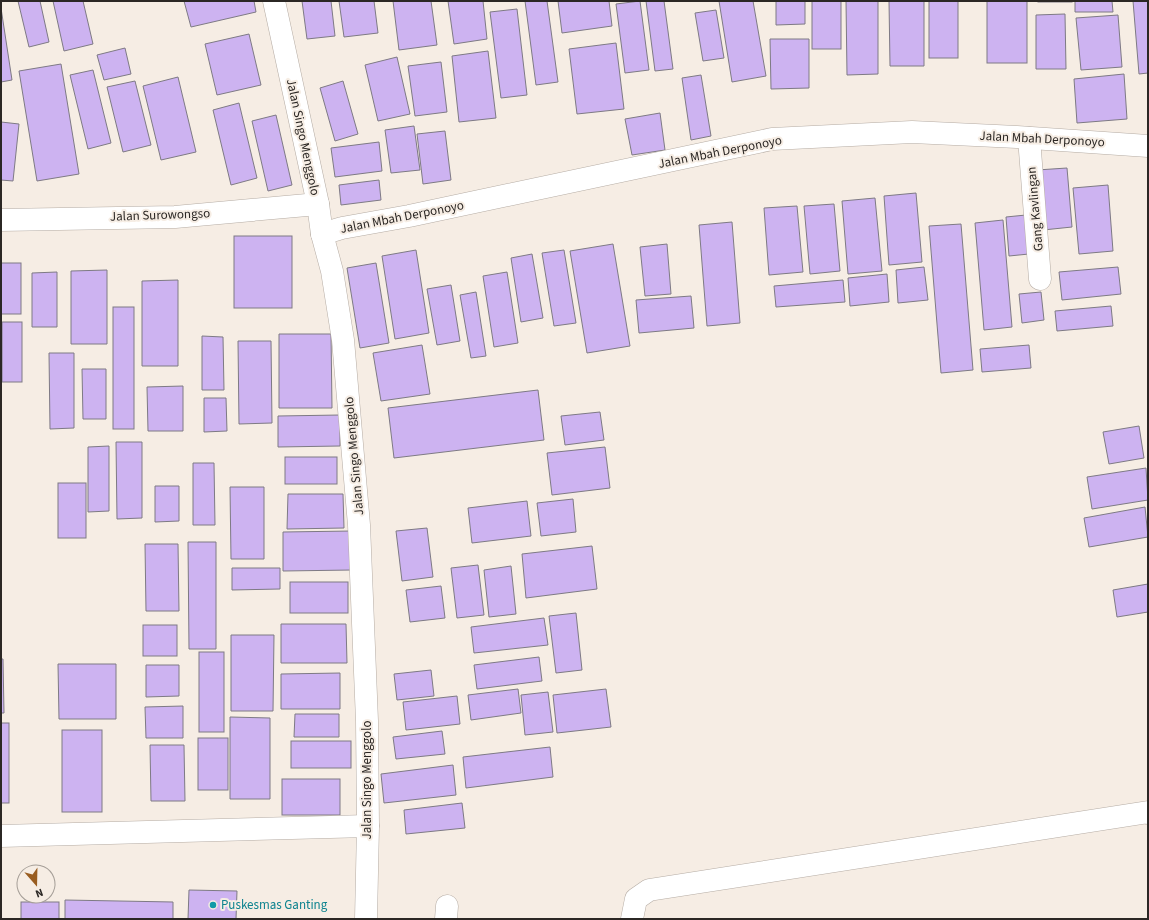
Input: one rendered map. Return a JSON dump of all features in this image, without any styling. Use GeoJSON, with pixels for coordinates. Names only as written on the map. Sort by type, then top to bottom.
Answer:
{"type":"FeatureCollection","features":[{"type":"Feature","properties":{"kind":"street","name":"Jalan Singo Menggolo"},"geometry":{"type":"LineString","coordinates":[[274,1],[318,204],[322,234],[332,271],[343,340],[355,457],[367,721],[368,834],[366,919]]}},
{"type":"Feature","properties":{"kind":"street","name":"Jalan Mbah Derponoyo"},"geometry":{"type":"LineString","coordinates":[[322,234],[342,228],[408,216],[772,140],[912,132],[1148,146]]}},
{"type":"Feature","properties":{"kind":"street","name":"Gang Kavlingan"},"geometry":{"type":"LineString","coordinates":[[1029,138],[1040,280]]}},
{"type":"Feature","properties":{"kind":"street","name":"Jalan Surowongso"},"geometry":{"type":"LineString","coordinates":[[1,220],[175,217],[318,204]]}},
{"type":"Feature","properties":{"kind":"street"},"geometry":{"type":"LineString","coordinates":[[632,919],[636,899],[649,890],[1148,812]]}},
{"type":"Feature","properties":{"kind":"street"},"geometry":{"type":"LineString","coordinates":[[1,836],[368,834]]}},
{"type":"Feature","properties":{"kind":"building"},"geometry":{"type":"Polygon","coordinates":[[[18,1],[40,1],[49,42],[29,47],[18,1]]]}},
{"type":"Feature","properties":{"kind":"building"},"geometry":{"type":"Polygon","coordinates":[[[53,1],[83,1],[93,44],[64,51],[53,1]]]}},
{"type":"Feature","properties":{"kind":"building"},"geometry":{"type":"Polygon","coordinates":[[[184,1],[254,1],[256,12],[191,27],[184,1]]]}},
{"type":"Feature","properties":{"kind":"building"},"geometry":{"type":"Polygon","coordinates":[[[302,1],[331,1],[335,36],[307,39],[302,1]]]}},
{"type":"Feature","properties":{"kind":"building"},"geometry":{"type":"Polygon","coordinates":[[[339,1],[374,1],[378,33],[344,37],[339,1]]]}},
{"type":"Feature","properties":{"kind":"building"},"geometry":{"type":"Polygon","coordinates":[[[393,1],[431,1],[437,45],[399,50],[393,1]]]}},
{"type":"Feature","properties":{"kind":"building"},"geometry":{"type":"Polygon","coordinates":[[[448,1],[483,1],[487,39],[454,44],[448,1]]]}},
{"type":"Feature","properties":{"kind":"building"},"geometry":{"type":"Polygon","coordinates":[[[525,1],[547,1],[558,82],[536,85],[525,1]]]}},
{"type":"Feature","properties":{"kind":"building"},"geometry":{"type":"Polygon","coordinates":[[[558,1],[609,1],[612,26],[562,33],[558,1]]]}},
{"type":"Feature","properties":{"kind":"building"},"geometry":{"type":"Polygon","coordinates":[[[640,1],[649,70],[625,73],[616,4],[640,1]]]}},
{"type":"Feature","properties":{"kind":"building"},"geometry":{"type":"Polygon","coordinates":[[[646,1],[664,1],[673,69],[655,71],[646,1]]]}},
{"type":"Feature","properties":{"kind":"building"},"geometry":{"type":"Polygon","coordinates":[[[719,1],[753,1],[766,76],[732,82],[719,1]]]}},
{"type":"Feature","properties":{"kind":"building"},"geometry":{"type":"Polygon","coordinates":[[[776,1],[805,1],[805,24],[776,25],[776,1]]]}},
{"type":"Feature","properties":{"kind":"building"},"geometry":{"type":"Polygon","coordinates":[[[812,1],[841,1],[841,49],[812,49],[812,1]]]}},
{"type":"Feature","properties":{"kind":"building"},"geometry":{"type":"Polygon","coordinates":[[[846,1],[878,1],[878,74],[847,75],[846,1]]]}},
{"type":"Feature","properties":{"kind":"building"},"geometry":{"type":"Polygon","coordinates":[[[889,1],[924,1],[924,66],[890,66],[889,1]]]}},
{"type":"Feature","properties":{"kind":"building"},"geometry":{"type":"Polygon","coordinates":[[[929,1],[958,1],[958,58],[929,58],[929,1]]]}},
{"type":"Feature","properties":{"kind":"building"},"geometry":{"type":"Polygon","coordinates":[[[987,1],[1027,1],[1027,63],[987,63],[987,1]]]}},
{"type":"Feature","properties":{"kind":"building"},"geometry":{"type":"Polygon","coordinates":[[[1072,1],[1072,2],[1038,2],[1072,1]]]}},
{"type":"Feature","properties":{"kind":"building"},"geometry":{"type":"Polygon","coordinates":[[[1075,1],[1112,1],[1113,12],[1075,12],[1075,1]]]}},
{"type":"Feature","properties":{"kind":"building"},"geometry":{"type":"Polygon","coordinates":[[[1133,1],[1148,1],[1148,73],[1139,74],[1133,1]]]}},
{"type":"Feature","properties":{"kind":"building"},"geometry":{"type":"Polygon","coordinates":[[[1,8],[12,80],[1,82],[1,8]]]}},
{"type":"Feature","properties":{"kind":"building"},"geometry":{"type":"Polygon","coordinates":[[[517,9],[527,95],[501,98],[490,12],[517,9]]]}},
{"type":"Feature","properties":{"kind":"building"},"geometry":{"type":"Polygon","coordinates":[[[716,10],[724,58],[703,61],[695,13],[716,10]]]}},
{"type":"Feature","properties":{"kind":"building"},"geometry":{"type":"Polygon","coordinates":[[[1065,14],[1066,69],[1036,69],[1036,15],[1065,14]]]}},
{"type":"Feature","properties":{"kind":"building"},"geometry":{"type":"Polygon","coordinates":[[[1118,15],[1122,67],[1081,70],[1076,18],[1118,15]]]}},
{"type":"Feature","properties":{"kind":"building"},"geometry":{"type":"Polygon","coordinates":[[[249,34],[261,85],[217,95],[205,44],[249,34]]]}},
{"type":"Feature","properties":{"kind":"building"},"geometry":{"type":"Polygon","coordinates":[[[770,39],[809,39],[809,88],[771,89],[770,39]]]}},
{"type":"Feature","properties":{"kind":"building"},"geometry":{"type":"Polygon","coordinates":[[[616,43],[624,109],[577,114],[569,49],[616,43]]]}},
{"type":"Feature","properties":{"kind":"building"},"geometry":{"type":"Polygon","coordinates":[[[125,48],[131,74],[104,80],[97,55],[125,48]]]}},
{"type":"Feature","properties":{"kind":"building"},"geometry":{"type":"Polygon","coordinates":[[[488,51],[496,118],[459,122],[452,56],[488,51]]]}},
{"type":"Feature","properties":{"kind":"building"},"geometry":{"type":"Polygon","coordinates":[[[397,57],[410,114],[378,121],[365,65],[397,57]]]}},
{"type":"Feature","properties":{"kind":"building"},"geometry":{"type":"Polygon","coordinates":[[[441,62],[447,112],[415,116],[408,66],[441,62]]]}},
{"type":"Feature","properties":{"kind":"building"},"geometry":{"type":"Polygon","coordinates":[[[61,64],[79,174],[37,181],[19,71],[61,64]]]}},
{"type":"Feature","properties":{"kind":"building"},"geometry":{"type":"Polygon","coordinates":[[[93,70],[111,143],[88,149],[70,75],[93,70]]]}},
{"type":"Feature","properties":{"kind":"building"},"geometry":{"type":"Polygon","coordinates":[[[1124,74],[1127,119],[1077,123],[1074,79],[1124,74]]]}},
{"type":"Feature","properties":{"kind":"building"},"geometry":{"type":"Polygon","coordinates":[[[701,75],[711,136],[691,140],[682,78],[701,75]]]}},
{"type":"Feature","properties":{"kind":"building"},"geometry":{"type":"Polygon","coordinates":[[[178,77],[196,152],[161,160],[143,86],[178,77]]]}},
{"type":"Feature","properties":{"kind":"building"},"geometry":{"type":"Polygon","coordinates":[[[135,81],[151,145],[123,152],[107,87],[135,81]]]}},
{"type":"Feature","properties":{"kind":"building"},"geometry":{"type":"Polygon","coordinates":[[[343,81],[358,134],[335,141],[320,88],[343,81]]]}},
{"type":"Feature","properties":{"kind":"building"},"geometry":{"type":"Polygon","coordinates":[[[239,103],[257,178],[231,185],[213,110],[239,103]]]}},
{"type":"Feature","properties":{"kind":"building"},"geometry":{"type":"Polygon","coordinates":[[[660,113],[665,150],[632,155],[625,119],[660,113]]]}},
{"type":"Feature","properties":{"kind":"building"},"geometry":{"type":"Polygon","coordinates":[[[276,115],[292,185],[268,191],[252,121],[276,115]]]}},
{"type":"Feature","properties":{"kind":"building"},"geometry":{"type":"Polygon","coordinates":[[[1,122],[19,124],[13,181],[1,180],[1,122]]]}},
{"type":"Feature","properties":{"kind":"building"},"geometry":{"type":"Polygon","coordinates":[[[414,126],[420,170],[391,173],[385,130],[414,126]]]}},
{"type":"Feature","properties":{"kind":"building"},"geometry":{"type":"Polygon","coordinates":[[[445,131],[451,180],[423,184],[417,134],[445,131]]]}},
{"type":"Feature","properties":{"kind":"building"},"geometry":{"type":"Polygon","coordinates":[[[379,142],[382,171],[335,177],[331,148],[379,142]]]}},
{"type":"Feature","properties":{"kind":"building"},"geometry":{"type":"Polygon","coordinates":[[[1067,168],[1072,227],[1043,230],[1037,170],[1067,168]]]}},
{"type":"Feature","properties":{"kind":"building"},"geometry":{"type":"Polygon","coordinates":[[[379,180],[381,200],[341,205],[339,185],[379,180]]]}},
{"type":"Feature","properties":{"kind":"building"},"geometry":{"type":"Polygon","coordinates":[[[1108,185],[1113,251],[1079,254],[1073,188],[1108,185]]]}},
{"type":"Feature","properties":{"kind":"building"},"geometry":{"type":"Polygon","coordinates":[[[916,193],[922,262],[889,265],[884,196],[916,193]]]}},
{"type":"Feature","properties":{"kind":"building"},"geometry":{"type":"Polygon","coordinates":[[[875,198],[882,271],[848,274],[842,201],[875,198]]]}},
{"type":"Feature","properties":{"kind":"building"},"geometry":{"type":"Polygon","coordinates":[[[834,204],[840,271],[810,274],[804,206],[834,204]]]}},
{"type":"Feature","properties":{"kind":"building"},"geometry":{"type":"Polygon","coordinates":[[[797,206],[803,272],[769,275],[764,208],[797,206]]]}},
{"type":"Feature","properties":{"kind":"building"},"geometry":{"type":"Polygon","coordinates":[[[1026,215],[1029,254],[1009,256],[1006,217],[1026,215]]]}},
{"type":"Feature","properties":{"kind":"building"},"geometry":{"type":"Polygon","coordinates":[[[1003,220],[1012,327],[984,330],[975,223],[1003,220]]]}},
{"type":"Feature","properties":{"kind":"building"},"geometry":{"type":"Polygon","coordinates":[[[732,222],[740,323],[707,326],[699,225],[732,222]]]}},
{"type":"Feature","properties":{"kind":"building"},"geometry":{"type":"Polygon","coordinates":[[[961,224],[973,370],[941,373],[929,226],[961,224]]]}},
{"type":"Feature","properties":{"kind":"building"},"geometry":{"type":"Polygon","coordinates":[[[234,236],[292,236],[292,308],[234,308],[234,236]]]}},
{"type":"Feature","properties":{"kind":"building"},"geometry":{"type":"Polygon","coordinates":[[[613,244],[630,346],[587,353],[570,251],[613,244]]]}},
{"type":"Feature","properties":{"kind":"building"},"geometry":{"type":"Polygon","coordinates":[[[667,244],[671,294],[645,296],[640,247],[667,244]]]}},
{"type":"Feature","properties":{"kind":"building"},"geometry":{"type":"Polygon","coordinates":[[[416,250],[429,333],[395,339],[382,256],[416,250]]]}},
{"type":"Feature","properties":{"kind":"building"},"geometry":{"type":"Polygon","coordinates":[[[564,250],[576,323],[554,326],[542,253],[564,250]]]}},
{"type":"Feature","properties":{"kind":"building"},"geometry":{"type":"Polygon","coordinates":[[[532,254],[543,318],[521,322],[511,258],[532,254]]]}},
{"type":"Feature","properties":{"kind":"building"},"geometry":{"type":"Polygon","coordinates":[[[1,263],[21,263],[21,314],[1,314],[1,263]]]}},
{"type":"Feature","properties":{"kind":"building"},"geometry":{"type":"Polygon","coordinates":[[[376,263],[389,343],[360,348],[347,268],[376,263]]]}},
{"type":"Feature","properties":{"kind":"building"},"geometry":{"type":"Polygon","coordinates":[[[924,267],[928,300],[898,303],[896,270],[924,267]]]}},
{"type":"Feature","properties":{"kind":"building"},"geometry":{"type":"Polygon","coordinates":[[[1118,267],[1121,294],[1062,300],[1059,272],[1118,267]]]}},
{"type":"Feature","properties":{"kind":"building"},"geometry":{"type":"Polygon","coordinates":[[[107,270],[107,344],[71,344],[71,271],[107,270]]]}},
{"type":"Feature","properties":{"kind":"building"},"geometry":{"type":"Polygon","coordinates":[[[57,272],[57,327],[32,327],[32,273],[57,272]]]}},
{"type":"Feature","properties":{"kind":"building"},"geometry":{"type":"Polygon","coordinates":[[[507,272],[518,343],[494,347],[483,276],[507,272]]]}},
{"type":"Feature","properties":{"kind":"building"},"geometry":{"type":"Polygon","coordinates":[[[887,274],[889,302],[850,306],[848,278],[887,274]]]}},
{"type":"Feature","properties":{"kind":"building"},"geometry":{"type":"Polygon","coordinates":[[[178,280],[178,366],[142,366],[142,281],[178,280]]]}},
{"type":"Feature","properties":{"kind":"building"},"geometry":{"type":"Polygon","coordinates":[[[843,280],[845,302],[776,307],[774,286],[843,280]]]}},
{"type":"Feature","properties":{"kind":"building"},"geometry":{"type":"Polygon","coordinates":[[[451,285],[460,341],[437,345],[427,289],[451,285]]]}},
{"type":"Feature","properties":{"kind":"building"},"geometry":{"type":"Polygon","coordinates":[[[476,292],[486,356],[471,358],[460,295],[476,292]]]}},
{"type":"Feature","properties":{"kind":"building"},"geometry":{"type":"Polygon","coordinates":[[[1041,292],[1044,320],[1022,323],[1019,294],[1041,292]]]}},
{"type":"Feature","properties":{"kind":"building"},"geometry":{"type":"Polygon","coordinates":[[[691,296],[694,328],[639,333],[636,300],[691,296]]]}},
{"type":"Feature","properties":{"kind":"building"},"geometry":{"type":"Polygon","coordinates":[[[1111,306],[1113,326],[1057,331],[1055,311],[1111,306]]]}},
{"type":"Feature","properties":{"kind":"building"},"geometry":{"type":"Polygon","coordinates":[[[113,307],[134,307],[134,429],[113,429],[113,307]]]}},
{"type":"Feature","properties":{"kind":"building"},"geometry":{"type":"Polygon","coordinates":[[[2,322],[22,322],[22,382],[2,382],[2,322]]]}},
{"type":"Feature","properties":{"kind":"building"},"geometry":{"type":"Polygon","coordinates":[[[279,334],[331,334],[332,408],[279,408],[279,334]]]}},
{"type":"Feature","properties":{"kind":"building"},"geometry":{"type":"Polygon","coordinates":[[[202,336],[223,337],[224,390],[202,390],[202,336]]]}},
{"type":"Feature","properties":{"kind":"building"},"geometry":{"type":"Polygon","coordinates":[[[238,341],[271,341],[272,423],[239,424],[238,341]]]}},
{"type":"Feature","properties":{"kind":"building"},"geometry":{"type":"Polygon","coordinates":[[[422,345],[430,394],[381,401],[373,353],[422,345]]]}},
{"type":"Feature","properties":{"kind":"building"},"geometry":{"type":"Polygon","coordinates":[[[1029,345],[1031,368],[982,372],[980,349],[1029,345]]]}},
{"type":"Feature","properties":{"kind":"building"},"geometry":{"type":"Polygon","coordinates":[[[49,353],[74,353],[74,428],[50,429],[49,353]]]}},
{"type":"Feature","properties":{"kind":"building"},"geometry":{"type":"Polygon","coordinates":[[[82,369],[106,369],[106,419],[83,419],[82,369]]]}},
{"type":"Feature","properties":{"kind":"building"},"geometry":{"type":"Polygon","coordinates":[[[183,386],[183,431],[148,431],[147,387],[183,386]]]}},
{"type":"Feature","properties":{"kind":"building"},"geometry":{"type":"Polygon","coordinates":[[[538,390],[544,440],[394,458],[388,408],[538,390]]]}},
{"type":"Feature","properties":{"kind":"building"},"geometry":{"type":"Polygon","coordinates":[[[204,398],[226,398],[227,431],[204,432],[204,398]]]}},
{"type":"Feature","properties":{"kind":"building"},"geometry":{"type":"Polygon","coordinates":[[[600,412],[604,440],[565,445],[561,416],[600,412]]]}},
{"type":"Feature","properties":{"kind":"building"},"geometry":{"type":"Polygon","coordinates":[[[340,415],[340,446],[278,447],[278,416],[340,415]]]}},
{"type":"Feature","properties":{"kind":"building"},"geometry":{"type":"Polygon","coordinates":[[[1139,426],[1144,458],[1109,464],[1103,432],[1139,426]]]}},
{"type":"Feature","properties":{"kind":"building"},"geometry":{"type":"Polygon","coordinates":[[[116,442],[142,442],[142,518],[117,519],[116,442]]]}},
{"type":"Feature","properties":{"kind":"building"},"geometry":{"type":"Polygon","coordinates":[[[109,446],[109,511],[88,512],[88,447],[109,446]]]}},
{"type":"Feature","properties":{"kind":"building"},"geometry":{"type":"Polygon","coordinates":[[[605,447],[610,488],[552,495],[547,453],[605,447]]]}},
{"type":"Feature","properties":{"kind":"building"},"geometry":{"type":"Polygon","coordinates":[[[285,457],[337,457],[337,484],[285,484],[285,457]]]}},
{"type":"Feature","properties":{"kind":"building"},"geometry":{"type":"Polygon","coordinates":[[[193,463],[214,463],[215,525],[193,525],[193,463]]]}},
{"type":"Feature","properties":{"kind":"building"},"geometry":{"type":"Polygon","coordinates":[[[1146,468],[1148,500],[1092,509],[1087,477],[1146,468]]]}},
{"type":"Feature","properties":{"kind":"building"},"geometry":{"type":"Polygon","coordinates":[[[58,483],[86,483],[86,538],[58,538],[58,483]]]}},
{"type":"Feature","properties":{"kind":"building"},"geometry":{"type":"Polygon","coordinates":[[[155,486],[179,486],[179,521],[155,522],[155,486]]]}},
{"type":"Feature","properties":{"kind":"building"},"geometry":{"type":"Polygon","coordinates":[[[230,487],[264,487],[264,559],[231,559],[230,487]]]}},
{"type":"Feature","properties":{"kind":"building"},"geometry":{"type":"Polygon","coordinates":[[[288,494],[343,494],[344,528],[287,529],[288,494]]]}},
{"type":"Feature","properties":{"kind":"building"},"geometry":{"type":"Polygon","coordinates":[[[573,499],[576,532],[541,536],[537,503],[573,499]]]}},
{"type":"Feature","properties":{"kind":"building"},"geometry":{"type":"Polygon","coordinates":[[[527,501],[531,536],[472,543],[468,508],[527,501]]]}},
{"type":"Feature","properties":{"kind":"building"},"geometry":{"type":"Polygon","coordinates":[[[1145,507],[1148,537],[1089,547],[1084,518],[1145,507]]]}},
{"type":"Feature","properties":{"kind":"building"},"geometry":{"type":"Polygon","coordinates":[[[427,528],[433,577],[402,581],[396,531],[427,528]]]}},
{"type":"Feature","properties":{"kind":"building"},"geometry":{"type":"Polygon","coordinates":[[[352,531],[352,570],[283,571],[283,532],[352,531]]]}},
{"type":"Feature","properties":{"kind":"building"},"geometry":{"type":"Polygon","coordinates":[[[188,542],[216,542],[216,649],[189,649],[188,542]]]}},
{"type":"Feature","properties":{"kind":"building"},"geometry":{"type":"Polygon","coordinates":[[[145,544],[178,544],[179,611],[146,611],[145,544]]]}},
{"type":"Feature","properties":{"kind":"building"},"geometry":{"type":"Polygon","coordinates":[[[592,546],[597,589],[526,598],[522,554],[592,546]]]}},
{"type":"Feature","properties":{"kind":"building"},"geometry":{"type":"Polygon","coordinates":[[[478,565],[484,615],[457,618],[451,568],[478,565]]]}},
{"type":"Feature","properties":{"kind":"building"},"geometry":{"type":"Polygon","coordinates":[[[511,566],[516,614],[489,617],[484,570],[511,566]]]}},
{"type":"Feature","properties":{"kind":"building"},"geometry":{"type":"Polygon","coordinates":[[[232,568],[280,568],[280,589],[232,590],[232,568]]]}},
{"type":"Feature","properties":{"kind":"building"},"geometry":{"type":"Polygon","coordinates":[[[290,582],[348,582],[348,613],[290,613],[290,582]]]}},
{"type":"Feature","properties":{"kind":"building"},"geometry":{"type":"Polygon","coordinates":[[[1148,584],[1148,612],[1117,617],[1113,590],[1148,584]]]}},
{"type":"Feature","properties":{"kind":"building"},"geometry":{"type":"Polygon","coordinates":[[[441,586],[445,618],[410,622],[406,590],[441,586]]]}},
{"type":"Feature","properties":{"kind":"building"},"geometry":{"type":"Polygon","coordinates":[[[576,613],[582,670],[556,673],[549,616],[576,613]]]}},
{"type":"Feature","properties":{"kind":"building"},"geometry":{"type":"Polygon","coordinates":[[[544,618],[548,645],[474,653],[471,627],[544,618]]]}},
{"type":"Feature","properties":{"kind":"building"},"geometry":{"type":"Polygon","coordinates":[[[281,624],[346,624],[347,663],[281,663],[281,624]]]}},
{"type":"Feature","properties":{"kind":"building"},"geometry":{"type":"Polygon","coordinates":[[[143,625],[177,625],[177,656],[143,656],[143,625]]]}},
{"type":"Feature","properties":{"kind":"building"},"geometry":{"type":"Polygon","coordinates":[[[231,635],[274,635],[273,711],[231,711],[231,635]]]}},
{"type":"Feature","properties":{"kind":"building"},"geometry":{"type":"Polygon","coordinates":[[[199,652],[224,652],[224,732],[199,732],[199,652]]]}},
{"type":"Feature","properties":{"kind":"building"},"geometry":{"type":"Polygon","coordinates":[[[539,657],[542,681],[477,689],[474,665],[539,657]]]}},
{"type":"Feature","properties":{"kind":"building"},"geometry":{"type":"Polygon","coordinates":[[[1,659],[3,659],[4,713],[1,713],[1,659]]]}},
{"type":"Feature","properties":{"kind":"building"},"geometry":{"type":"Polygon","coordinates":[[[58,664],[116,664],[116,719],[59,719],[58,664]]]}},
{"type":"Feature","properties":{"kind":"building"},"geometry":{"type":"Polygon","coordinates":[[[146,665],[179,665],[179,696],[146,697],[146,665]]]}},
{"type":"Feature","properties":{"kind":"building"},"geometry":{"type":"Polygon","coordinates":[[[431,670],[434,696],[397,700],[394,674],[431,670]]]}},
{"type":"Feature","properties":{"kind":"building"},"geometry":{"type":"Polygon","coordinates":[[[340,673],[340,709],[281,709],[281,674],[340,673]]]}},
{"type":"Feature","properties":{"kind":"building"},"geometry":{"type":"Polygon","coordinates":[[[518,689],[521,713],[471,720],[468,695],[518,689]]]}},
{"type":"Feature","properties":{"kind":"building"},"geometry":{"type":"Polygon","coordinates":[[[606,689],[611,727],[557,733],[553,695],[606,689]]]}},
{"type":"Feature","properties":{"kind":"building"},"geometry":{"type":"Polygon","coordinates":[[[548,692],[553,732],[525,735],[521,695],[548,692]]]}},
{"type":"Feature","properties":{"kind":"building"},"geometry":{"type":"Polygon","coordinates":[[[457,696],[460,724],[406,730],[403,702],[457,696]]]}},
{"type":"Feature","properties":{"kind":"building"},"geometry":{"type":"Polygon","coordinates":[[[183,706],[183,738],[146,738],[145,707],[183,706]]]}},
{"type":"Feature","properties":{"kind":"building"},"geometry":{"type":"Polygon","coordinates":[[[295,714],[339,714],[339,737],[294,737],[295,714]]]}},
{"type":"Feature","properties":{"kind":"building"},"geometry":{"type":"Polygon","coordinates":[[[230,717],[270,718],[270,799],[230,799],[230,717]]]}},
{"type":"Feature","properties":{"kind":"building"},"geometry":{"type":"Polygon","coordinates":[[[1,723],[9,723],[9,803],[1,803],[1,723]]]}},
{"type":"Feature","properties":{"kind":"building"},"geometry":{"type":"Polygon","coordinates":[[[62,730],[102,730],[102,812],[62,812],[62,730]]]}},
{"type":"Feature","properties":{"kind":"building"},"geometry":{"type":"Polygon","coordinates":[[[442,731],[445,754],[396,759],[393,737],[442,731]]]}},
{"type":"Feature","properties":{"kind":"building"},"geometry":{"type":"Polygon","coordinates":[[[198,738],[228,738],[228,790],[198,790],[198,738]]]}},
{"type":"Feature","properties":{"kind":"building"},"geometry":{"type":"Polygon","coordinates":[[[291,741],[351,741],[351,768],[291,768],[291,741]]]}},
{"type":"Feature","properties":{"kind":"building"},"geometry":{"type":"Polygon","coordinates":[[[150,745],[184,745],[185,801],[151,801],[150,745]]]}},
{"type":"Feature","properties":{"kind":"building"},"geometry":{"type":"Polygon","coordinates":[[[550,747],[553,777],[466,788],[463,757],[550,747]]]}},
{"type":"Feature","properties":{"kind":"building"},"geometry":{"type":"Polygon","coordinates":[[[453,765],[456,795],[384,803],[381,774],[453,765]]]}},
{"type":"Feature","properties":{"kind":"building"},"geometry":{"type":"Polygon","coordinates":[[[282,779],[340,779],[340,815],[282,815],[282,779]]]}},
{"type":"Feature","properties":{"kind":"building"},"geometry":{"type":"Polygon","coordinates":[[[462,803],[465,828],[406,834],[404,810],[462,803]]]}},
{"type":"Feature","properties":{"kind":"building","name":"Puskesmas Ganting"},"geometry":{"type":"Polygon","coordinates":[[[189,890],[237,891],[236,919],[188,919],[189,890]]]}},
{"type":"Feature","properties":{"kind":"building"},"geometry":{"type":"Polygon","coordinates":[[[65,900],[173,902],[173,919],[65,919],[65,900]]]}},
{"type":"Feature","properties":{"kind":"building"},"geometry":{"type":"Polygon","coordinates":[[[56,902],[59,902],[59,919],[21,919],[21,904],[56,904],[56,902]]]}},
{"type":"Feature","properties":{"kind":"place","name":"Puskesmas Ganting"},"geometry":{"type":"Point","coordinates":[213,905]}}]}
